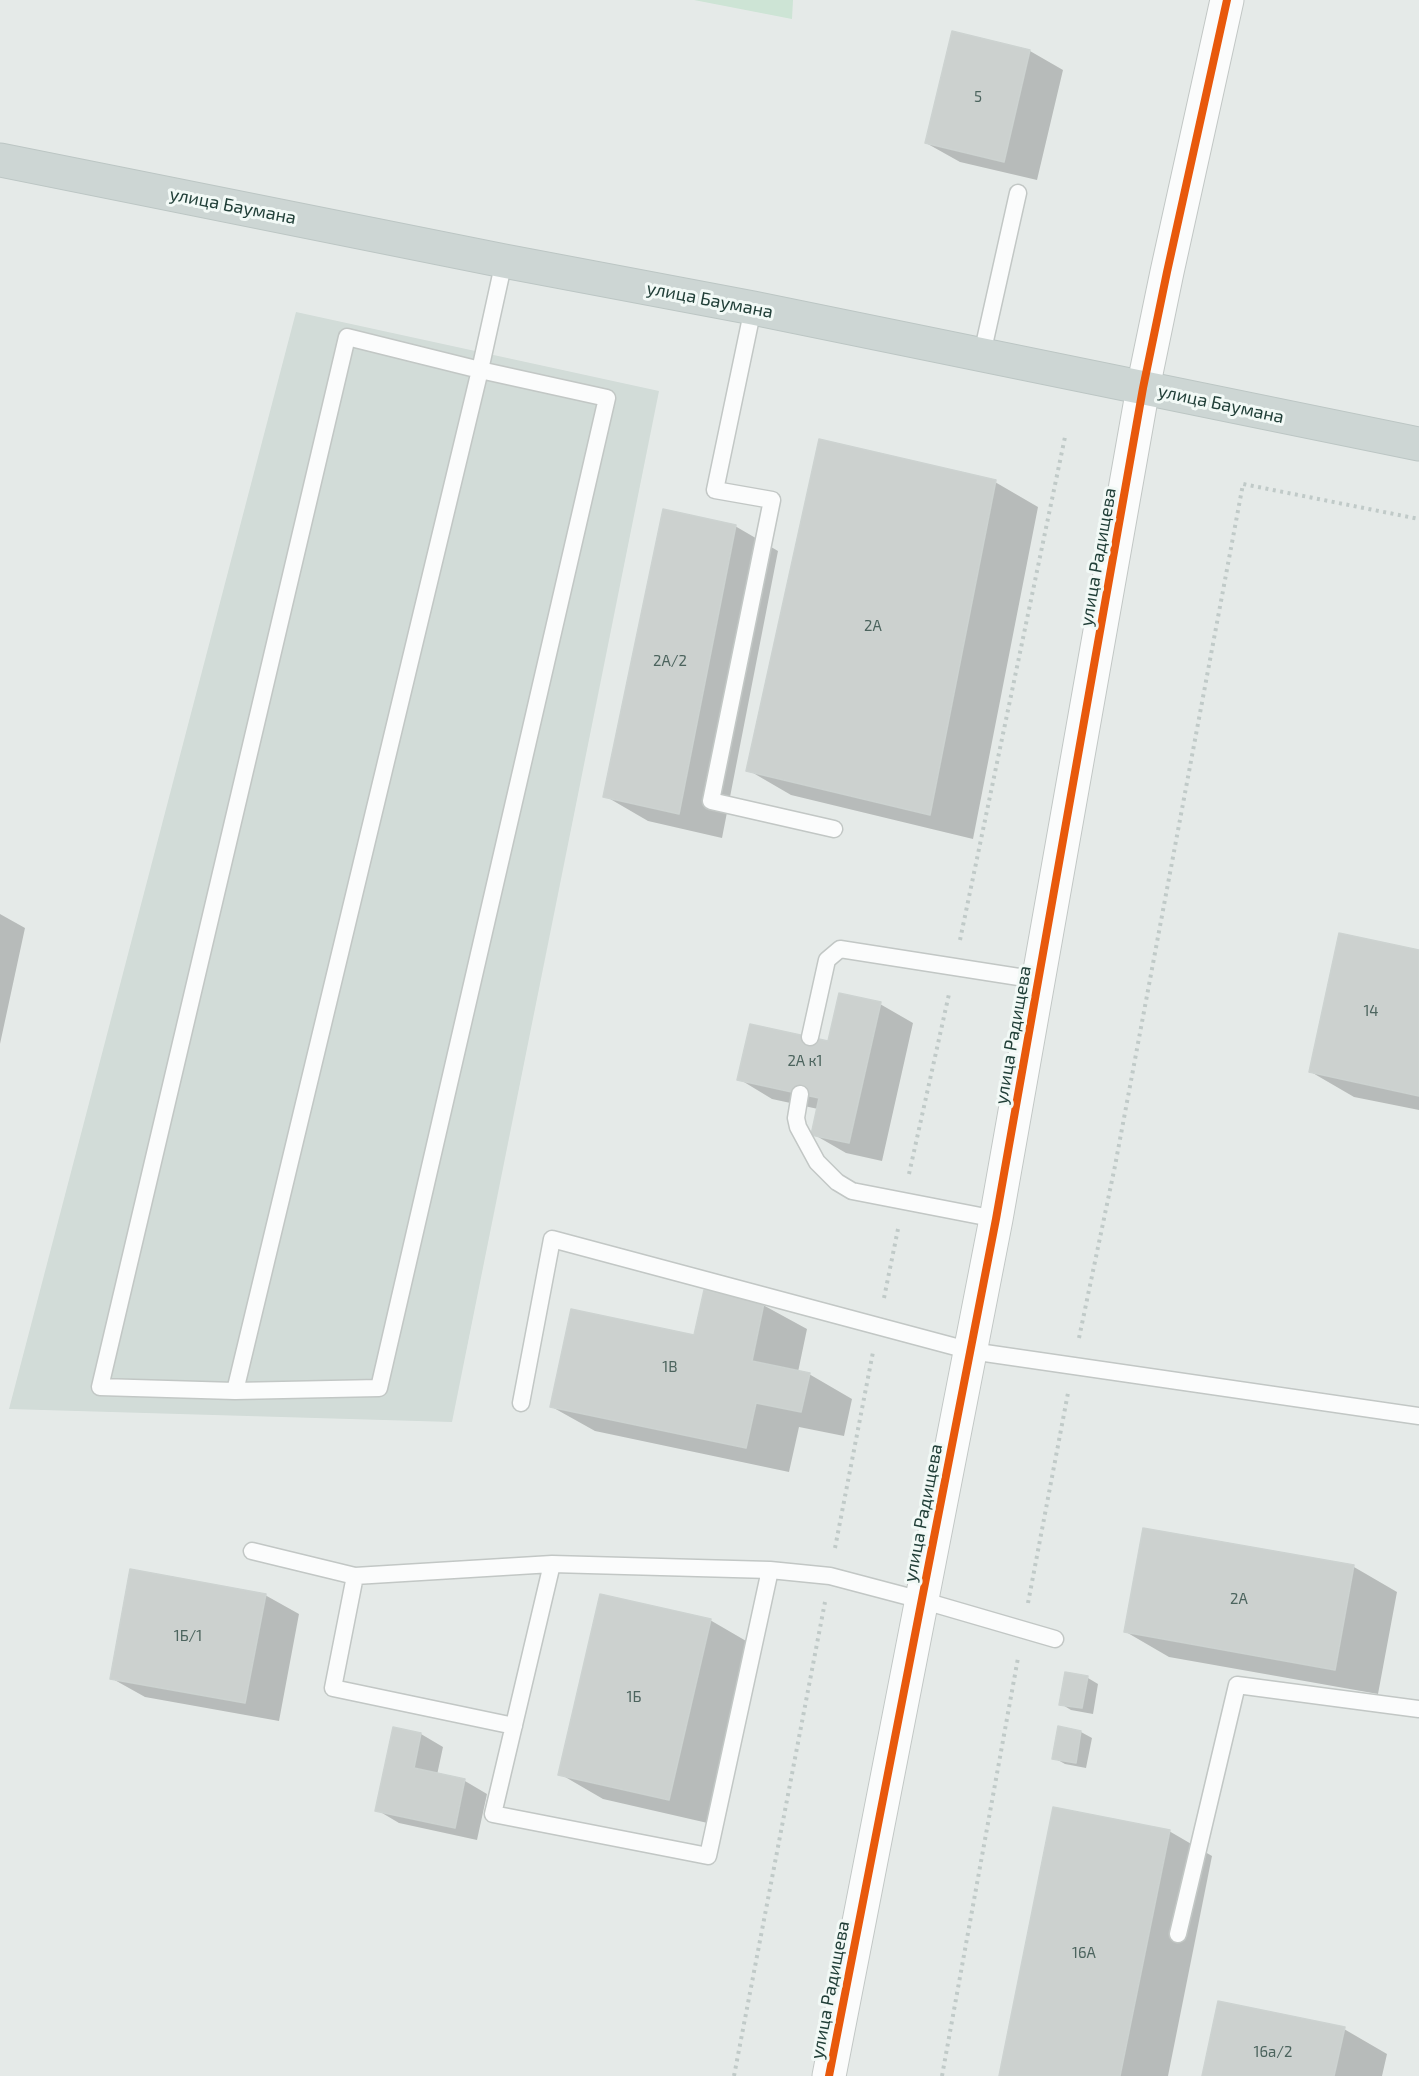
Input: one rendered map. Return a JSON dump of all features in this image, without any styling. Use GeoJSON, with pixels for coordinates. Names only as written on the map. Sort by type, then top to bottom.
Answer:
{"type":"FeatureCollection","features":[{"type":"Feature","properties":{"kind":"main road","name":"улица Баумана"},"geometry":{"type":"LineString","coordinates":[[0,160],[504,261],[753,308],[1419,444]]}},
{"type":"Feature","properties":{"kind":"street","name":"улица Радищева"},"geometry":{"type":"LineString","coordinates":[[829,2076],[996,1219],[1143,388],[1227,0]]}},
{"type":"Feature","properties":{"kind":"lane"},"geometry":{"type":"LineString","coordinates":[[982,354],[1018,192]]}},
{"type":"Feature","properties":{"kind":"lane"},"geometry":{"type":"LineString","coordinates":[[235,1391],[480,370],[504,261]]}},
{"type":"Feature","properties":{"kind":"lane"},"geometry":{"type":"LineString","coordinates":[[753,308],[715,490],[772,500],[711,801],[834,829]]}},
{"type":"Feature","properties":{"kind":"lane"},"geometry":{"type":"LineString","coordinates":[[347,337],[607,398],[379,1388],[235,1391],[100,1387],[347,337]]}},
{"type":"Feature","properties":{"kind":"lane"},"geometry":{"type":"LineString","coordinates":[[810,1037],[827,960],[840,949],[1038,980]]}},
{"type":"Feature","properties":{"kind":"lane"},"geometry":{"type":"LineString","coordinates":[[800,1094],[796,1118],[798,1127],[817,1162],[837,1182],[852,1191],[996,1219]]}},
{"type":"Feature","properties":{"kind":"lane"},"geometry":{"type":"LineString","coordinates":[[521,1403],[552,1239],[970,1351],[1419,1416]]}},
{"type":"Feature","properties":{"kind":"lane"},"geometry":{"type":"LineString","coordinates":[[252,1551],[355,1575],[552,1564],[770,1570],[830,1576],[1055,1639]]}},
{"type":"Feature","properties":{"kind":"lane"},"geometry":{"type":"LineString","coordinates":[[552,1564],[493,1814],[708,1856],[770,1570]]}},
{"type":"Feature","properties":{"kind":"lane"},"geometry":{"type":"LineString","coordinates":[[355,1575],[333,1688],[514,1726]]}},
{"type":"Feature","properties":{"kind":"lane"},"geometry":{"type":"LineString","coordinates":[[1178,1934],[1237,1685],[1419,1709]]}},
{"type":"Feature","properties":{"kind":"path"},"geometry":{"type":"LineString","coordinates":[[734,2076],[878,1328],[1065,437]]}},
{"type":"Feature","properties":{"kind":"path"},"geometry":{"type":"LineString","coordinates":[[942,2076],[1023,1630],[1073,1366],[1117,1154],[1243,484],[1419,519]]}},
{"type":"Feature","properties":{"kind":"shaded area"},"geometry":{"type":"Polygon","coordinates":[[[296,312],[659,391],[452,1422],[9,1409],[296,312]]]}},
{"type":"Feature","properties":{"kind":"green space"},"geometry":{"type":"Polygon","coordinates":[[[694,0],[793,0],[792,19],[694,0]]]}},
{"type":"Feature","properties":{"kind":"building"},"geometry":{"type":"Polygon","coordinates":[[[952,31],[1030,50],[1004,162],[925,143],[952,31]]]}},
{"type":"Feature","properties":{"kind":"building"},"geometry":{"type":"Polygon","coordinates":[[[819,439],[996,480],[930,815],[746,771],[819,439]]]}},
{"type":"Feature","properties":{"kind":"building"},"geometry":{"type":"Polygon","coordinates":[[[663,509],[736,525],[679,814],[603,797],[663,509]]]}},
{"type":"Feature","properties":{"kind":"building"},"geometry":{"type":"Polygon","coordinates":[[[1339,933],[1419,950],[1419,1096],[1309,1072],[1339,933]]]}},
{"type":"Feature","properties":{"kind":"building"},"geometry":{"type":"Polygon","coordinates":[[[839,993],[881,1002],[849,1143],[811,1135],[819,1098],[737,1080],[750,1024],[828,1041],[839,993]]]}},
{"type":"Feature","properties":{"kind":"building"},"geometry":{"type":"Polygon","coordinates":[[[704,1290],[764,1303],[752,1361],[810,1373],[801,1412],[756,1403],[746,1448],[550,1407],[571,1309],[694,1335],[704,1290]]]}},
{"type":"Feature","properties":{"kind":"building"},"geometry":{"type":"Polygon","coordinates":[[[1143,1528],[1354,1565],[1335,1670],[1124,1632],[1143,1528]]]}},
{"type":"Feature","properties":{"kind":"building"},"geometry":{"type":"Polygon","coordinates":[[[130,1569],[266,1594],[245,1703],[110,1679],[130,1569]]]}},
{"type":"Feature","properties":{"kind":"building"},"geometry":{"type":"Polygon","coordinates":[[[600,1594],[711,1619],[669,1800],[558,1775],[600,1594]]]}},
{"type":"Feature","properties":{"kind":"building"},"geometry":{"type":"Polygon","coordinates":[[[1065,1672],[1088,1676],[1082,1708],[1059,1705],[1065,1672]]]}},
{"type":"Feature","properties":{"kind":"building"},"geometry":{"type":"Polygon","coordinates":[[[1058,1726],[1081,1731],[1076,1763],[1052,1759],[1058,1726]]]}},
{"type":"Feature","properties":{"kind":"building"},"geometry":{"type":"Polygon","coordinates":[[[393,1727],[421,1733],[414,1768],[465,1779],[455,1828],[375,1811],[393,1727]]]}},
{"type":"Feature","properties":{"kind":"building"},"geometry":{"type":"Polygon","coordinates":[[[1053,1807],[1170,1830],[1120,2076],[999,2076],[1053,1807]]]}},
{"type":"Feature","properties":{"kind":"building"},"geometry":{"type":"Polygon","coordinates":[[[1218,2001],[1345,2027],[1334,2076],[1202,2076],[1218,2001]]]}},
{"type":"Feature","properties":{"kind":"cycle path"},"geometry":{"type":"LineString","coordinates":[[829,2076],[996,1219],[1143,388],[1227,0]]}}]}
